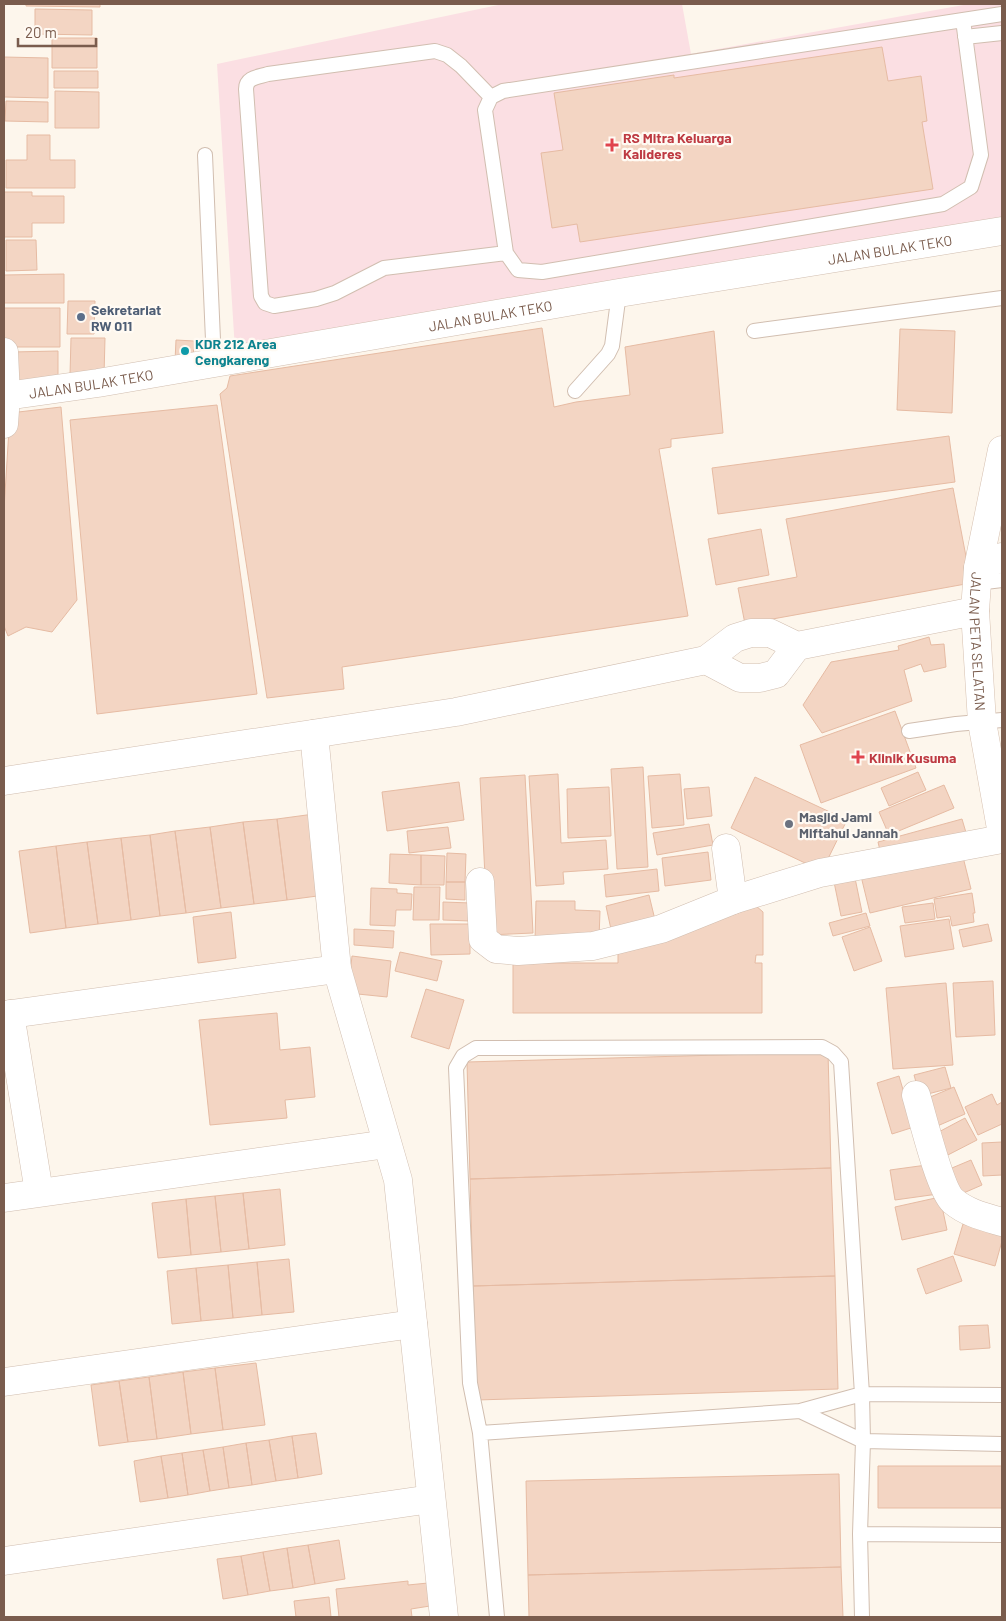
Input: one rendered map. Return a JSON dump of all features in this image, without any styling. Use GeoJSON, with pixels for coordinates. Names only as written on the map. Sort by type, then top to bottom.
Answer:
{"type":"FeatureCollection","features":[{"type":"Feature","properties":{"kind":"street","name":"JALAN BULAK TEKO"},"geometry":{"type":"LineString","coordinates":[[6,396],[98,383],[619,293],[1002,231]]}},
{"type":"Feature","properties":{"kind":"street"},"geometry":{"type":"LineString","coordinates":[[4,352],[6,396],[4,424]]}},
{"type":"Feature","properties":{"kind":"street","name":"JALAN PETA SELATAN"},"geometry":{"type":"LineString","coordinates":[[1002,450],[994,567],[974,611],[992,721],[1002,834]]}},
{"type":"Feature","properties":{"kind":"street"},"geometry":{"type":"LineString","coordinates":[[4,781],[456,712],[706,660],[735,638],[751,633],[770,633],[797,646],[974,611]]}},
{"type":"Feature","properties":{"kind":"street"},"geometry":{"type":"LineString","coordinates":[[706,660],[740,678],[760,678],[776,674],[797,646]]}},
{"type":"Feature","properties":{"kind":"street"},"geometry":{"type":"LineString","coordinates":[[314,734],[337,969],[398,1180],[444,1617]]}},
{"type":"Feature","properties":{"kind":"street"},"geometry":{"type":"LineString","coordinates":[[480,882],[483,938],[496,949],[518,951],[593,946],[661,930],[732,900],[820,873],[1002,838]]}},
{"type":"Feature","properties":{"kind":"street"},"geometry":{"type":"LineString","coordinates":[[726,848],[732,900]]}},
{"type":"Feature","properties":{"kind":"street"},"geometry":{"type":"LineString","coordinates":[[39,1192],[7,1015],[337,969]]}},
{"type":"Feature","properties":{"kind":"street"},"geometry":{"type":"LineString","coordinates":[[916,1095],[939,1174],[951,1200],[968,1211],[1002,1222]]}},
{"type":"Feature","properties":{"kind":"street"},"geometry":{"type":"LineString","coordinates":[[4,1198],[387,1144]]}},
{"type":"Feature","properties":{"kind":"street"},"geometry":{"type":"LineString","coordinates":[[4,1382],[413,1324]]}},
{"type":"Feature","properties":{"kind":"street"},"geometry":{"type":"LineString","coordinates":[[4,1561],[431,1499]]}},
{"type":"Feature","properties":{"kind":"lane"},"geometry":{"type":"LineString","coordinates":[[963,20],[981,155],[971,187],[942,204],[542,272],[518,270],[506,253],[485,110],[490,97],[503,91],[963,20],[1002,14]]}},
{"type":"Feature","properties":{"kind":"lane"},"geometry":{"type":"LineString","coordinates":[[966,38],[1002,33]]}},
{"type":"Feature","properties":{"kind":"lane"},"geometry":{"type":"LineString","coordinates":[[490,97],[461,66],[447,55],[435,51],[268,74],[249,79],[246,84],[262,296],[265,303],[274,306],[316,299],[335,293],[384,268],[506,253]]}},
{"type":"Feature","properties":{"kind":"lane"},"geometry":{"type":"LineString","coordinates":[[205,155],[214,363]]}},
{"type":"Feature","properties":{"kind":"lane"},"geometry":{"type":"LineString","coordinates":[[575,391],[608,354],[612,346],[619,293]]}},
{"type":"Feature","properties":{"kind":"lane"},"geometry":{"type":"LineString","coordinates":[[754,332],[1002,298]]}},
{"type":"Feature","properties":{"kind":"lane"},"geometry":{"type":"LineString","coordinates":[[909,731],[992,721]]}},
{"type":"Feature","properties":{"kind":"lane"},"geometry":{"type":"LineString","coordinates":[[497,1617],[480,1433],[470,1383],[456,1068],[463,1056],[476,1048],[822,1047],[833,1053],[840,1062],[864,1441],[860,1534],[862,1617]]}},
{"type":"Feature","properties":{"kind":"lane"},"geometry":{"type":"LineString","coordinates":[[480,1433],[800,1411],[862,1394],[1002,1395]]}},
{"type":"Feature","properties":{"kind":"lane"},"geometry":{"type":"LineString","coordinates":[[800,1411],[864,1441],[1002,1444]]}},
{"type":"Feature","properties":{"kind":"lane"},"geometry":{"type":"LineString","coordinates":[[860,1534],[1002,1535]]}},
{"type":"Feature","properties":{"kind":"shaded area","name":"RS Mitra Keluarga Kalideres"},"geometry":{"type":"Polygon","coordinates":[[[503,4],[682,4],[691,54],[969,4],[1002,4],[1002,225],[235,350],[217,64],[503,4]]]}},
{"type":"Feature","properties":{"kind":"building"},"geometry":{"type":"Polygon","coordinates":[[[26,4],[100,4],[100,7],[26,6],[26,4]]]}},
{"type":"Feature","properties":{"kind":"building"},"geometry":{"type":"Polygon","coordinates":[[[35,9],[92,10],[92,35],[35,34],[35,9]]]}},
{"type":"Feature","properties":{"kind":"building"},"geometry":{"type":"Polygon","coordinates":[[[52,38],[97,38],[97,68],[52,68],[52,38]]]}},
{"type":"Feature","properties":{"kind":"building"},"geometry":{"type":"Polygon","coordinates":[[[882,47],[888,81],[921,76],[927,121],[922,122],[933,189],[580,242],[577,224],[552,228],[541,153],[563,150],[554,93],[674,75],[674,78],[882,47]]]}},
{"type":"Feature","properties":{"kind":"building"},"geometry":{"type":"Polygon","coordinates":[[[4,57],[48,58],[48,98],[4,97],[4,57]]]}},
{"type":"Feature","properties":{"kind":"building"},"geometry":{"type":"Polygon","coordinates":[[[54,71],[98,71],[98,88],[54,88],[54,71]]]}},
{"type":"Feature","properties":{"kind":"building"},"geometry":{"type":"Polygon","coordinates":[[[55,91],[99,92],[99,128],[55,128],[55,91]]]}},
{"type":"Feature","properties":{"kind":"building"},"geometry":{"type":"Polygon","coordinates":[[[6,101],[48,102],[48,122],[5,121],[6,101]]]}},
{"type":"Feature","properties":{"kind":"building"},"geometry":{"type":"Polygon","coordinates":[[[27,135],[50,135],[50,160],[75,160],[75,188],[6,188],[6,160],[27,160],[27,135]]]}},
{"type":"Feature","properties":{"kind":"building"},"geometry":{"type":"Polygon","coordinates":[[[4,192],[32,192],[32,196],[64,196],[64,223],[32,223],[32,237],[4,237],[4,192]]]}},
{"type":"Feature","properties":{"kind":"building"},"geometry":{"type":"Polygon","coordinates":[[[6,240],[36,240],[37,270],[6,271],[6,240]]]}},
{"type":"Feature","properties":{"kind":"building"},"geometry":{"type":"Polygon","coordinates":[[[64,274],[64,303],[4,303],[4,275],[64,274]]]}},
{"type":"Feature","properties":{"kind":"building","name":"Sekretariat RW 011"},"geometry":{"type":"Polygon","coordinates":[[[68,301],[95,301],[94,334],[67,334],[68,301]]]}},
{"type":"Feature","properties":{"kind":"building"},"geometry":{"type":"Polygon","coordinates":[[[4,308],[60,308],[60,347],[4,347],[4,308]]]}},
{"type":"Feature","properties":{"kind":"building"},"geometry":{"type":"Polygon","coordinates":[[[542,328],[554,407],[576,402],[630,395],[625,347],[714,331],[723,433],[671,439],[671,447],[659,449],[688,616],[342,667],[344,689],[267,698],[220,394],[227,388],[230,376],[542,328]]]}},
{"type":"Feature","properties":{"kind":"building"},"geometry":{"type":"Polygon","coordinates":[[[900,329],[955,331],[952,413],[897,410],[900,329]]]}},
{"type":"Feature","properties":{"kind":"building"},"geometry":{"type":"Polygon","coordinates":[[[71,338],[105,338],[104,376],[70,375],[71,338]]]}},
{"type":"Feature","properties":{"kind":"building","name":"KDR 212 Area Cengkareng"},"geometry":{"type":"Polygon","coordinates":[[[176,340],[194,341],[193,361],[175,361],[176,340]]]}},
{"type":"Feature","properties":{"kind":"building"},"geometry":{"type":"Polygon","coordinates":[[[58,351],[58,380],[12,381],[12,352],[58,351]]]}},
{"type":"Feature","properties":{"kind":"building"},"geometry":{"type":"Polygon","coordinates":[[[217,405],[257,694],[97,714],[70,420],[217,405]]]}},
{"type":"Feature","properties":{"kind":"building"},"geometry":{"type":"Polygon","coordinates":[[[61,407],[77,600],[52,632],[26,627],[8,636],[4,626],[4,509],[10,413],[61,407]]]}},
{"type":"Feature","properties":{"kind":"building"},"geometry":{"type":"Polygon","coordinates":[[[949,436],[955,482],[718,514],[712,468],[949,436]]]}},
{"type":"Feature","properties":{"kind":"building"},"geometry":{"type":"Polygon","coordinates":[[[953,488],[971,583],[745,624],[738,588],[797,577],[786,519],[953,488]]]}},
{"type":"Feature","properties":{"kind":"building"},"geometry":{"type":"Polygon","coordinates":[[[761,529],[769,575],[716,585],[708,539],[761,529]]]}},
{"type":"Feature","properties":{"kind":"building"},"geometry":{"type":"Polygon","coordinates":[[[929,637],[931,645],[944,644],[946,667],[924,672],[921,664],[904,670],[912,701],[822,733],[803,705],[831,662],[899,650],[898,646],[929,637]]]}},
{"type":"Feature","properties":{"kind":"building","name":"Klinik Kusuma"},"geometry":{"type":"Polygon","coordinates":[[[895,711],[916,768],[821,803],[800,745],[895,711]]]}},
{"type":"Feature","properties":{"kind":"building"},"geometry":{"type":"Polygon","coordinates":[[[643,767],[648,867],[617,869],[611,769],[643,767]]]}},
{"type":"Feature","properties":{"kind":"building"},"geometry":{"type":"Polygon","coordinates":[[[918,772],[926,790],[889,806],[881,788],[918,772]]]}},
{"type":"Feature","properties":{"kind":"building"},"geometry":{"type":"Polygon","coordinates":[[[558,774],[561,843],[606,840],[608,869],[563,872],[564,884],[536,886],[529,776],[558,774]]]}},
{"type":"Feature","properties":{"kind":"building"},"geometry":{"type":"Polygon","coordinates":[[[680,774],[684,825],[652,828],[648,776],[680,774]]]}},
{"type":"Feature","properties":{"kind":"building"},"geometry":{"type":"Polygon","coordinates":[[[525,775],[533,933],[488,935],[480,778],[525,775]]]}},
{"type":"Feature","properties":{"kind":"building","name":"Masjid Jami Miftahul Jannah"},"geometry":{"type":"Polygon","coordinates":[[[755,777],[847,820],[822,871],[731,828],[755,777]]]}},
{"type":"Feature","properties":{"kind":"building"},"geometry":{"type":"Polygon","coordinates":[[[459,782],[464,820],[387,831],[382,792],[459,782]]]}},
{"type":"Feature","properties":{"kind":"building"},"geometry":{"type":"Polygon","coordinates":[[[944,785],[954,808],[889,835],[879,812],[944,785]]]}},
{"type":"Feature","properties":{"kind":"building"},"geometry":{"type":"Polygon","coordinates":[[[609,787],[611,836],[568,838],[567,789],[609,787]]]}},
{"type":"Feature","properties":{"kind":"building"},"geometry":{"type":"Polygon","coordinates":[[[709,787],[712,816],[687,819],[684,789],[709,787]]]}},
{"type":"Feature","properties":{"kind":"building"},"geometry":{"type":"Polygon","coordinates":[[[314,814],[325,895],[287,900],[277,819],[314,814]]]}},
{"type":"Feature","properties":{"kind":"building"},"geometry":{"type":"Polygon","coordinates":[[[277,819],[287,900],[254,904],[243,822],[277,819]]]}},
{"type":"Feature","properties":{"kind":"building"},"geometry":{"type":"Polygon","coordinates":[[[962,819],[967,836],[882,859],[878,842],[962,819]]]}},
{"type":"Feature","properties":{"kind":"building"},"geometry":{"type":"Polygon","coordinates":[[[243,822],[254,904],[221,908],[210,827],[243,822]]]}},
{"type":"Feature","properties":{"kind":"building"},"geometry":{"type":"Polygon","coordinates":[[[709,824],[713,845],[657,855],[653,833],[709,824]]]}},
{"type":"Feature","properties":{"kind":"building"},"geometry":{"type":"Polygon","coordinates":[[[210,827],[221,908],[186,913],[175,831],[210,827]]]}},
{"type":"Feature","properties":{"kind":"building"},"geometry":{"type":"Polygon","coordinates":[[[448,827],[451,848],[409,853],[407,831],[448,827]]]}},
{"type":"Feature","properties":{"kind":"building"},"geometry":{"type":"Polygon","coordinates":[[[175,831],[186,913],[160,916],[150,835],[175,831]]]}},
{"type":"Feature","properties":{"kind":"building"},"geometry":{"type":"Polygon","coordinates":[[[150,835],[160,916],[131,920],[121,838],[150,835]]]}},
{"type":"Feature","properties":{"kind":"building"},"geometry":{"type":"Polygon","coordinates":[[[121,838],[131,920],[98,924],[87,842],[121,838]]]}},
{"type":"Feature","properties":{"kind":"building"},"geometry":{"type":"Polygon","coordinates":[[[87,842],[98,924],[66,928],[56,846],[87,842]]]}},
{"type":"Feature","properties":{"kind":"building"},"geometry":{"type":"Polygon","coordinates":[[[56,846],[66,928],[30,933],[19,851],[56,846]]]}},
{"type":"Feature","properties":{"kind":"building"},"geometry":{"type":"Polygon","coordinates":[[[961,849],[971,889],[870,913],[860,872],[961,849]]]}},
{"type":"Feature","properties":{"kind":"building"},"geometry":{"type":"Polygon","coordinates":[[[708,852],[711,880],[665,886],[662,858],[708,852]]]}},
{"type":"Feature","properties":{"kind":"building"},"geometry":{"type":"Polygon","coordinates":[[[447,853],[466,854],[465,882],[446,882],[447,853]]]}},
{"type":"Feature","properties":{"kind":"building"},"geometry":{"type":"Polygon","coordinates":[[[390,854],[421,855],[421,885],[389,883],[390,854]]]}},
{"type":"Feature","properties":{"kind":"building"},"geometry":{"type":"Polygon","coordinates":[[[421,855],[445,856],[444,885],[421,885],[421,855]]]}},
{"type":"Feature","properties":{"kind":"building"},"geometry":{"type":"Polygon","coordinates":[[[657,869],[659,891],[606,897],[604,875],[657,869]]]}},
{"type":"Feature","properties":{"kind":"building"},"geometry":{"type":"Polygon","coordinates":[[[855,878],[862,912],[841,916],[834,882],[855,878]]]}},
{"type":"Feature","properties":{"kind":"building"},"geometry":{"type":"Polygon","coordinates":[[[446,882],[465,882],[465,900],[446,899],[446,882]]]}},
{"type":"Feature","properties":{"kind":"building"},"geometry":{"type":"Polygon","coordinates":[[[414,887],[440,887],[439,920],[413,920],[414,887]]]}},
{"type":"Feature","properties":{"kind":"building"},"geometry":{"type":"Polygon","coordinates":[[[371,888],[397,889],[397,893],[412,894],[411,910],[396,910],[395,926],[370,925],[371,888]]]}},
{"type":"Feature","properties":{"kind":"building"},"geometry":{"type":"Polygon","coordinates":[[[972,893],[975,913],[973,913],[974,922],[952,926],[950,916],[937,918],[934,899],[972,893]]]}},
{"type":"Feature","properties":{"kind":"building"},"geometry":{"type":"Polygon","coordinates":[[[649,895],[656,924],[612,934],[606,906],[649,895]]]}},
{"type":"Feature","properties":{"kind":"building"},"geometry":{"type":"Polygon","coordinates":[[[747,898],[763,912],[763,955],[756,955],[755,963],[762,963],[762,1013],[513,1013],[513,963],[618,963],[618,947],[747,898]]]}},
{"type":"Feature","properties":{"kind":"building"},"geometry":{"type":"Polygon","coordinates":[[[536,901],[575,901],[575,910],[600,911],[599,939],[535,941],[536,901]]]}},
{"type":"Feature","properties":{"kind":"building"},"geometry":{"type":"Polygon","coordinates":[[[443,902],[471,903],[470,921],[443,920],[443,902]]]}},
{"type":"Feature","properties":{"kind":"building"},"geometry":{"type":"Polygon","coordinates":[[[933,903],[935,919],[905,923],[902,907],[933,903]]]}},
{"type":"Feature","properties":{"kind":"building"},"geometry":{"type":"Polygon","coordinates":[[[231,912],[236,958],[198,963],[193,917],[231,912]]]}},
{"type":"Feature","properties":{"kind":"building"},"geometry":{"type":"Polygon","coordinates":[[[866,913],[870,926],[833,936],[829,923],[866,913]]]}},
{"type":"Feature","properties":{"kind":"building"},"geometry":{"type":"Polygon","coordinates":[[[949,919],[954,949],[905,957],[900,926],[949,919]]]}},
{"type":"Feature","properties":{"kind":"building"},"geometry":{"type":"Polygon","coordinates":[[[430,924],[470,924],[470,954],[431,955],[430,924]]]}},
{"type":"Feature","properties":{"kind":"building"},"geometry":{"type":"Polygon","coordinates":[[[988,924],[992,941],[963,947],[959,930],[988,924]]]}},
{"type":"Feature","properties":{"kind":"building"},"geometry":{"type":"Polygon","coordinates":[[[870,927],[882,961],[854,971],[842,937],[870,927]]]}},
{"type":"Feature","properties":{"kind":"building"},"geometry":{"type":"Polygon","coordinates":[[[354,929],[394,931],[393,948],[354,945],[354,929]]]}},
{"type":"Feature","properties":{"kind":"building"},"geometry":{"type":"Polygon","coordinates":[[[400,952],[442,961],[437,981],[395,971],[400,952]]]}},
{"type":"Feature","properties":{"kind":"building"},"geometry":{"type":"Polygon","coordinates":[[[352,956],[391,961],[387,997],[348,993],[352,956]]]}},
{"type":"Feature","properties":{"kind":"building"},"geometry":{"type":"Polygon","coordinates":[[[993,981],[995,1035],[956,1037],[953,983],[993,981]]]}},
{"type":"Feature","properties":{"kind":"building"},"geometry":{"type":"Polygon","coordinates":[[[946,983],[953,1065],[893,1069],[886,988],[946,983]]]}},
{"type":"Feature","properties":{"kind":"building"},"geometry":{"type":"Polygon","coordinates":[[[426,989],[464,1000],[449,1049],[411,1037],[426,989]]]}},
{"type":"Feature","properties":{"kind":"building"},"geometry":{"type":"Polygon","coordinates":[[[277,1013],[280,1050],[310,1047],[315,1097],[285,1100],[287,1118],[210,1125],[199,1020],[277,1013]]]}},
{"type":"Feature","properties":{"kind":"building"},"geometry":{"type":"Polygon","coordinates":[[[828,1052],[831,1168],[470,1179],[467,1062],[828,1052]]]}},
{"type":"Feature","properties":{"kind":"building"},"geometry":{"type":"Polygon","coordinates":[[[945,1067],[951,1088],[920,1096],[914,1075],[945,1067]]]}},
{"type":"Feature","properties":{"kind":"building"},"geometry":{"type":"Polygon","coordinates":[[[899,1076],[914,1127],[892,1134],[877,1083],[899,1076]]]}},
{"type":"Feature","properties":{"kind":"building"},"geometry":{"type":"Polygon","coordinates":[[[954,1087],[965,1114],[935,1127],[923,1100],[954,1087]]]}},
{"type":"Feature","properties":{"kind":"building"},"geometry":{"type":"Polygon","coordinates":[[[992,1094],[997,1105],[1002,1102],[1002,1124],[978,1135],[965,1107],[992,1094]]]}},
{"type":"Feature","properties":{"kind":"building"},"geometry":{"type":"Polygon","coordinates":[[[965,1118],[977,1140],[944,1157],[933,1135],[965,1118]]]}},
{"type":"Feature","properties":{"kind":"building"},"geometry":{"type":"Polygon","coordinates":[[[1002,1142],[1002,1175],[983,1176],[982,1143],[1002,1142]]]}},
{"type":"Feature","properties":{"kind":"building"},"geometry":{"type":"Polygon","coordinates":[[[971,1160],[982,1185],[952,1198],[940,1173],[971,1160]]]}},
{"type":"Feature","properties":{"kind":"building"},"geometry":{"type":"Polygon","coordinates":[[[934,1164],[938,1194],[895,1200],[890,1170],[934,1164]]]}},
{"type":"Feature","properties":{"kind":"building"},"geometry":{"type":"Polygon","coordinates":[[[831,1168],[835,1276],[473,1286],[470,1179],[831,1168]]]}},
{"type":"Feature","properties":{"kind":"building"},"geometry":{"type":"Polygon","coordinates":[[[280,1189],[285,1245],[249,1249],[243,1193],[280,1189]]]}},
{"type":"Feature","properties":{"kind":"building"},"geometry":{"type":"Polygon","coordinates":[[[243,1193],[249,1249],[221,1252],[215,1196],[243,1193]]]}},
{"type":"Feature","properties":{"kind":"building"},"geometry":{"type":"Polygon","coordinates":[[[215,1196],[221,1252],[191,1255],[186,1199],[215,1196]]]}},
{"type":"Feature","properties":{"kind":"building"},"geometry":{"type":"Polygon","coordinates":[[[940,1197],[947,1230],[902,1240],[895,1207],[940,1197]]]}},
{"type":"Feature","properties":{"kind":"building"},"geometry":{"type":"Polygon","coordinates":[[[186,1199],[191,1255],[158,1258],[152,1203],[186,1199]]]}},
{"type":"Feature","properties":{"kind":"building"},"geometry":{"type":"Polygon","coordinates":[[[963,1224],[1002,1235],[995,1266],[954,1254],[963,1224]]]}},
{"type":"Feature","properties":{"kind":"building"},"geometry":{"type":"Polygon","coordinates":[[[953,1256],[962,1281],[926,1294],[917,1269],[953,1256]]]}},
{"type":"Feature","properties":{"kind":"building"},"geometry":{"type":"Polygon","coordinates":[[[289,1259],[294,1312],[262,1315],[257,1262],[289,1259]]]}},
{"type":"Feature","properties":{"kind":"building"},"geometry":{"type":"Polygon","coordinates":[[[257,1262],[262,1315],[233,1318],[228,1265],[257,1262]]]}},
{"type":"Feature","properties":{"kind":"building"},"geometry":{"type":"Polygon","coordinates":[[[228,1265],[233,1318],[201,1321],[196,1268],[228,1265]]]}},
{"type":"Feature","properties":{"kind":"building"},"geometry":{"type":"Polygon","coordinates":[[[196,1268],[201,1321],[172,1324],[167,1271],[196,1268]]]}},
{"type":"Feature","properties":{"kind":"building"},"geometry":{"type":"Polygon","coordinates":[[[835,1276],[838,1389],[477,1400],[473,1286],[835,1276]]]}},
{"type":"Feature","properties":{"kind":"building"},"geometry":{"type":"Polygon","coordinates":[[[988,1325],[990,1348],[960,1350],[959,1326],[988,1325]]]}},
{"type":"Feature","properties":{"kind":"building"},"geometry":{"type":"Polygon","coordinates":[[[256,1363],[265,1425],[223,1430],[215,1368],[256,1363]]]}},
{"type":"Feature","properties":{"kind":"building"},"geometry":{"type":"Polygon","coordinates":[[[215,1368],[223,1430],[191,1434],[183,1372],[215,1368]]]}},
{"type":"Feature","properties":{"kind":"building"},"geometry":{"type":"Polygon","coordinates":[[[183,1372],[191,1434],[157,1439],[149,1377],[183,1372]]]}},
{"type":"Feature","properties":{"kind":"building"},"geometry":{"type":"Polygon","coordinates":[[[149,1377],[157,1439],[128,1442],[119,1381],[149,1377]]]}},
{"type":"Feature","properties":{"kind":"building"},"geometry":{"type":"Polygon","coordinates":[[[119,1381],[128,1442],[99,1446],[91,1385],[119,1381]]]}},
{"type":"Feature","properties":{"kind":"building"},"geometry":{"type":"Polygon","coordinates":[[[316,1433],[322,1474],[298,1478],[292,1436],[316,1433]]]}},
{"type":"Feature","properties":{"kind":"building"},"geometry":{"type":"Polygon","coordinates":[[[292,1436],[298,1478],[276,1481],[269,1440],[292,1436]]]}},
{"type":"Feature","properties":{"kind":"building"},"geometry":{"type":"Polygon","coordinates":[[[269,1440],[276,1481],[252,1485],[246,1443],[269,1440]]]}},
{"type":"Feature","properties":{"kind":"building"},"geometry":{"type":"Polygon","coordinates":[[[246,1443],[252,1485],[229,1488],[223,1447],[246,1443]]]}},
{"type":"Feature","properties":{"kind":"building"},"geometry":{"type":"Polygon","coordinates":[[[223,1447],[229,1488],[210,1491],[203,1450],[223,1447]]]}},
{"type":"Feature","properties":{"kind":"building"},"geometry":{"type":"Polygon","coordinates":[[[203,1450],[210,1491],[188,1495],[182,1453],[203,1450]]]}},
{"type":"Feature","properties":{"kind":"building"},"geometry":{"type":"Polygon","coordinates":[[[182,1453],[188,1495],[168,1498],[161,1456],[182,1453]]]}},
{"type":"Feature","properties":{"kind":"building"},"geometry":{"type":"Polygon","coordinates":[[[161,1456],[168,1498],[140,1502],[134,1461],[161,1456]]]}},
{"type":"Feature","properties":{"kind":"building"},"geometry":{"type":"Polygon","coordinates":[[[878,1466],[1002,1466],[1002,1508],[878,1508],[878,1466]]]}},
{"type":"Feature","properties":{"kind":"building"},"geometry":{"type":"Polygon","coordinates":[[[839,1474],[841,1567],[528,1575],[526,1481],[839,1474]]]}},
{"type":"Feature","properties":{"kind":"building"},"geometry":{"type":"Polygon","coordinates":[[[339,1540],[345,1579],[315,1584],[308,1545],[339,1540]]]}},
{"type":"Feature","properties":{"kind":"building"},"geometry":{"type":"Polygon","coordinates":[[[308,1545],[315,1584],[293,1588],[287,1548],[308,1545]]]}},
{"type":"Feature","properties":{"kind":"building"},"geometry":{"type":"Polygon","coordinates":[[[287,1548],[293,1588],[270,1591],[263,1552],[287,1548]]]}},
{"type":"Feature","properties":{"kind":"building"},"geometry":{"type":"Polygon","coordinates":[[[263,1552],[270,1591],[248,1595],[241,1556],[263,1552]]]}},
{"type":"Feature","properties":{"kind":"building"},"geometry":{"type":"Polygon","coordinates":[[[241,1556],[248,1595],[223,1599],[217,1559],[241,1556]]]}},
{"type":"Feature","properties":{"kind":"building"},"geometry":{"type":"Polygon","coordinates":[[[841,1567],[843,1617],[529,1617],[528,1575],[841,1567]]]}},
{"type":"Feature","properties":{"kind":"building"},"geometry":{"type":"Polygon","coordinates":[[[408,1581],[408,1585],[428,1583],[430,1606],[411,1609],[412,1617],[339,1617],[336,1589],[408,1581]]]}},
{"type":"Feature","properties":{"kind":"building"},"geometry":{"type":"Polygon","coordinates":[[[329,1597],[331,1617],[296,1617],[294,1601],[329,1597]]]}},
{"type":"Feature","properties":{"kind":"place","name":"RS Mitra Keluarga Kalideres"},"geometry":{"type":"Point","coordinates":[612,145]}},
{"type":"Feature","properties":{"kind":"place","name":"Sekretariat RW 011"},"geometry":{"type":"Point","coordinates":[81,317]}},
{"type":"Feature","properties":{"kind":"place","name":"KDR 212 Area Cengkareng"},"geometry":{"type":"Point","coordinates":[185,351]}},
{"type":"Feature","properties":{"kind":"place","name":"Klinik Kusuma"},"geometry":{"type":"Point","coordinates":[858,757]}},
{"type":"Feature","properties":{"kind":"place","name":"Masjid Jami Miftahul Jannah"},"geometry":{"type":"Point","coordinates":[789,824]}}]}
